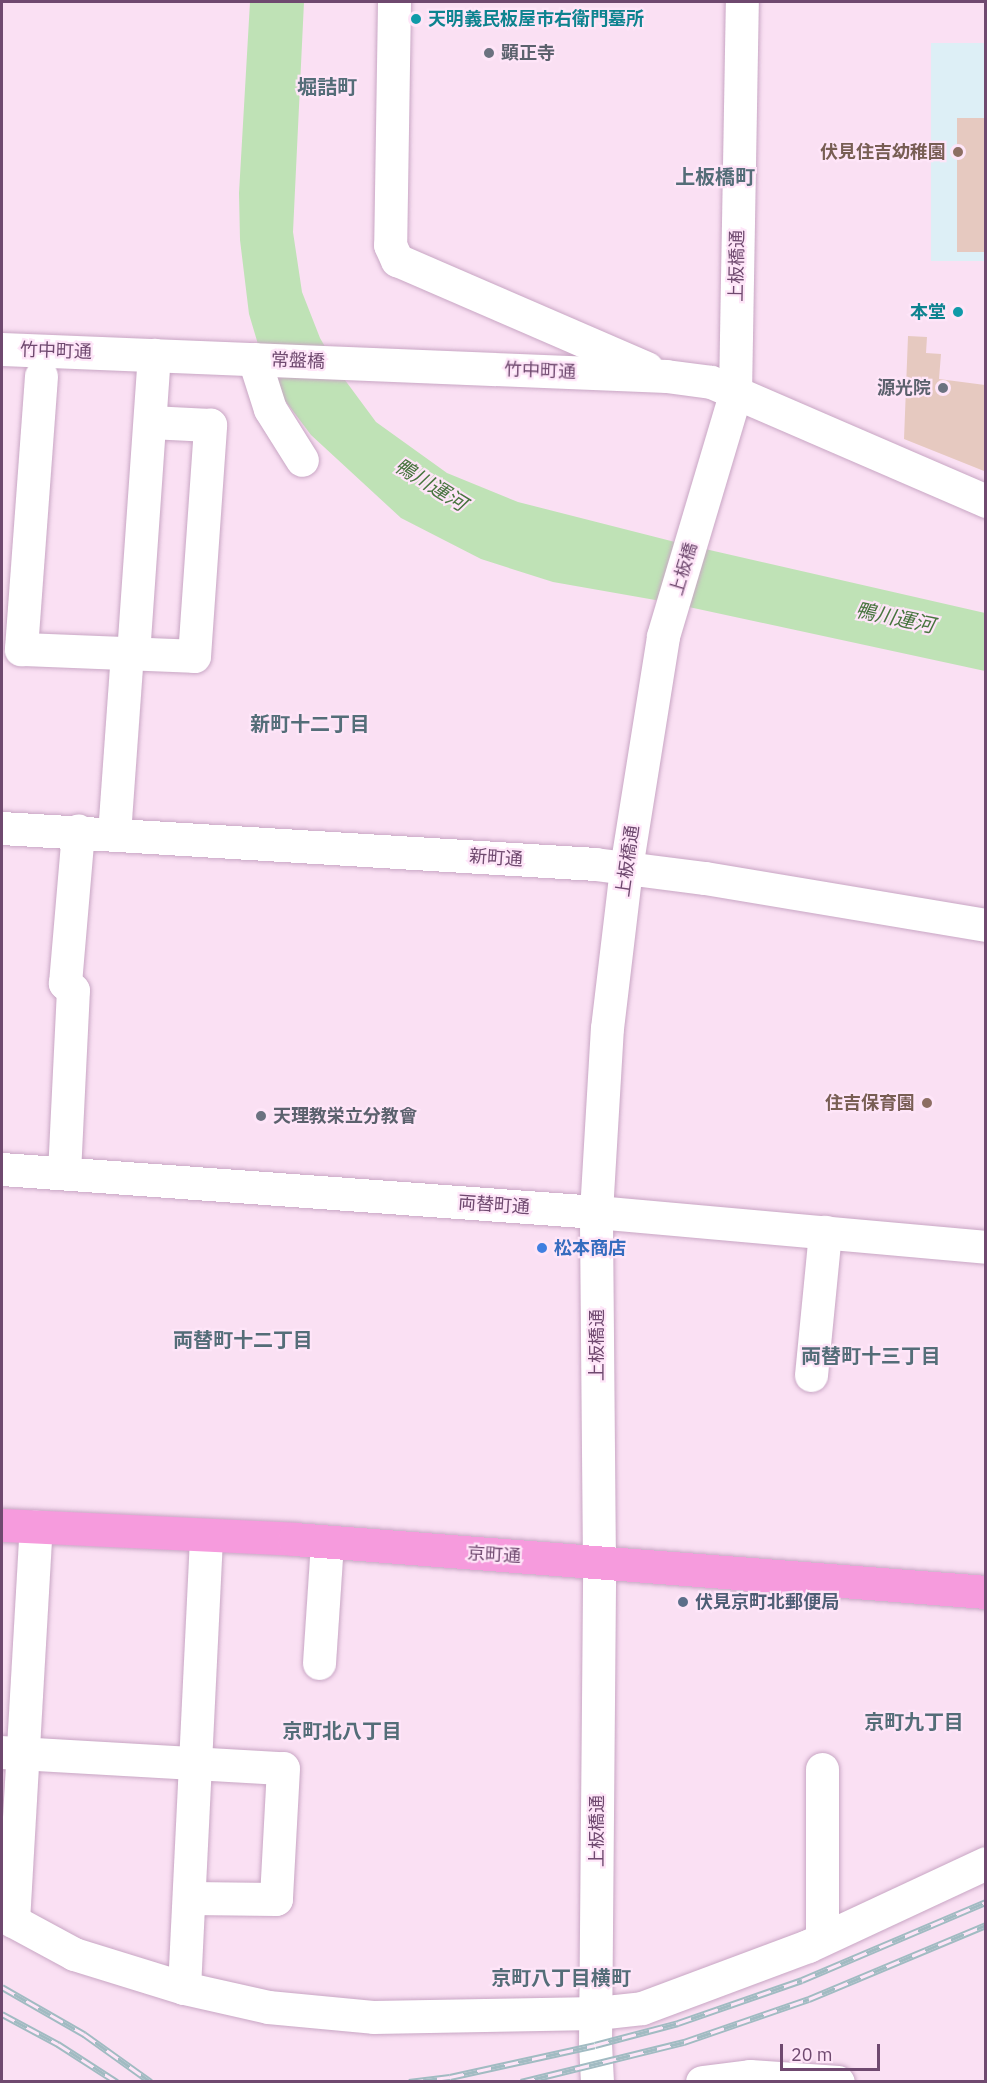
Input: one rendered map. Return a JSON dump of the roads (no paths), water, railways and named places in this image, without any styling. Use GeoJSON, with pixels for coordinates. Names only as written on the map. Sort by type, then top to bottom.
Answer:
{"type":"FeatureCollection","features":[{"type":"Feature","properties":{"kind":"main road","name":"京町通"},"geometry":{"type":"LineString","coordinates":[[2,1524],[327,1542],[986,1592]]}},
{"type":"Feature","properties":{"kind":"street"},"geometry":{"type":"LineString","coordinates":[[394,2],[390,245],[397,260],[666,376]]}},
{"type":"Feature","properties":{"kind":"street","name":"上板橋通"},"geometry":{"type":"LineString","coordinates":[[698,525],[735,394],[742,2]]}},
{"type":"Feature","properties":{"kind":"street","name":"竹中町通"},"geometry":{"type":"LineString","coordinates":[[2,349],[254,359]]}},
{"type":"Feature","properties":{"kind":"street"},"geometry":{"type":"LineString","coordinates":[[114,834],[150,422],[153,355]]}},
{"type":"Feature","properties":{"kind":"street"},"geometry":{"type":"LineString","coordinates":[[254,359],[270,409],[302,460]]}},
{"type":"Feature","properties":{"kind":"street","name":"常盤橋"},"geometry":{"type":"LineString","coordinates":[[254,359],[343,362]]}},
{"type":"Feature","properties":{"kind":"street","name":"竹中町通"},"geometry":{"type":"LineString","coordinates":[[343,362],[666,376],[711,382],[986,501]]}},
{"type":"Feature","properties":{"kind":"street"},"geometry":{"type":"LineString","coordinates":[[40,376],[21,650],[194,656],[210,425],[150,422]]}},
{"type":"Feature","properties":{"kind":"street","name":"上板橋"},"geometry":{"type":"LineString","coordinates":[[670,614],[698,525]]}},
{"type":"Feature","properties":{"kind":"street","name":"上板橋通"},"geometry":{"type":"LineString","coordinates":[[597,2082],[599,1561],[596,1212],[607,1028],[626,868],[663,636],[670,614]]}},
{"type":"Feature","properties":{"kind":"street","name":"新町通"},"geometry":{"type":"LineString","coordinates":[[2,828],[78,831],[626,868],[705,878],[986,925]]}},
{"type":"Feature","properties":{"kind":"street"},"geometry":{"type":"LineString","coordinates":[[64,1173],[73,990],[65,983],[78,831]]}},
{"type":"Feature","properties":{"kind":"street","name":"両替町通"},"geometry":{"type":"LineString","coordinates":[[2,1169],[596,1212],[986,1247]]}},
{"type":"Feature","properties":{"kind":"street"},"geometry":{"type":"LineString","coordinates":[[811,1375],[825,1232]]}},
{"type":"Feature","properties":{"kind":"street"},"geometry":{"type":"LineString","coordinates":[[36,1527],[12,1753],[7,1918],[75,1954],[184,1988],[268,2007],[373,2017],[597,2013],[642,2008],[808,1946],[986,1863]]}},
{"type":"Feature","properties":{"kind":"street"},"geometry":{"type":"LineString","coordinates":[[184,1988],[206,1536]]}},
{"type":"Feature","properties":{"kind":"street"},"geometry":{"type":"LineString","coordinates":[[319,1663],[327,1542]]}},
{"type":"Feature","properties":{"kind":"street"},"geometry":{"type":"LineString","coordinates":[[12,1753],[283,1768],[276,1899],[190,1898]]}},
{"type":"Feature","properties":{"kind":"street"},"geometry":{"type":"LineString","coordinates":[[822,1769],[822,1938]]}},
{"type":"Feature","properties":{"kind":"street"},"geometry":{"type":"LineString","coordinates":[[709,2081],[750,2076],[838,2082]]}},
{"type":"Feature","properties":{"kind":"water","name":"鴨川運河"},"geometry":{"type":"Polygon","coordinates":[[[250,2],[304,2],[293,232],[302,292],[320,338],[342,376],[376,422],[447,473],[518,502],[679,543],[985,613],[985,671],[661,601],[553,582],[481,559],[401,518],[311,435],[268,378],[249,314],[240,240],[239,193],[250,2]]]}},
{"type":"Feature","properties":{"kind":"railway"},"geometry":{"type":"LineString","coordinates":[[409,2082],[450,2077],[595,2045],[678,2023],[802,1980],[986,1902]]}},
{"type":"Feature","properties":{"kind":"railway"},"geometry":{"type":"LineString","coordinates":[[521,2082],[684,2042],[809,1999],[986,1925]]}},
{"type":"Feature","properties":{"kind":"railway"},"geometry":{"type":"LineString","coordinates":[[2,1987],[84,2034],[151,2082]]}},
{"type":"Feature","properties":{"kind":"railway"},"geometry":{"type":"LineString","coordinates":[[2,2014],[58,2044],[117,2082]]}},
{"type":"Feature","properties":{"kind":"place","name":"天明義民板屋市右衛門墓所"},"geometry":{"type":"Point","coordinates":[416,19]}},
{"type":"Feature","properties":{"kind":"place","name":"顕正寺"},"geometry":{"type":"Point","coordinates":[489,53]}},
{"type":"Feature","properties":{"kind":"place","name":"伏見住吉幼稚園"},"geometry":{"type":"Point","coordinates":[958,152]}},
{"type":"Feature","properties":{"kind":"place","name":"本堂"},"geometry":{"type":"Point","coordinates":[958,312]}},
{"type":"Feature","properties":{"kind":"place","name":"源光院"},"geometry":{"type":"Point","coordinates":[943,388]}},
{"type":"Feature","properties":{"kind":"place","name":"住吉保育園"},"geometry":{"type":"Point","coordinates":[927,1103]}},
{"type":"Feature","properties":{"kind":"place","name":"天理教栄立分教會"},"geometry":{"type":"Point","coordinates":[261,1116]}},
{"type":"Feature","properties":{"kind":"place","name":"松本商店"},"geometry":{"type":"Point","coordinates":[542,1248]}},
{"type":"Feature","properties":{"kind":"place","name":"伏見京町北郵便局"},"geometry":{"type":"Point","coordinates":[683,1602]}},
{"type":"Feature","properties":{"kind":"district","name":"堀詰町"},"geometry":{"type":"Point","coordinates":[327,86]}},
{"type":"Feature","properties":{"kind":"district","name":"上板橋町"},"geometry":{"type":"Point","coordinates":[715,176]}},
{"type":"Feature","properties":{"kind":"district","name":"新町十二丁目"},"geometry":{"type":"Point","coordinates":[310,723]}},
{"type":"Feature","properties":{"kind":"district","name":"両替町十二丁目"},"geometry":{"type":"Point","coordinates":[243,1339]}},
{"type":"Feature","properties":{"kind":"district","name":"両替町十三丁目"},"geometry":{"type":"Point","coordinates":[871,1355]}},
{"type":"Feature","properties":{"kind":"district","name":"京町九丁目"},"geometry":{"type":"Point","coordinates":[914,1721]}},
{"type":"Feature","properties":{"kind":"district","name":"京町北八丁目"},"geometry":{"type":"Point","coordinates":[342,1730]}},
{"type":"Feature","properties":{"kind":"district","name":"京町八丁目横町"},"geometry":{"type":"Point","coordinates":[561,1977]}}]}
